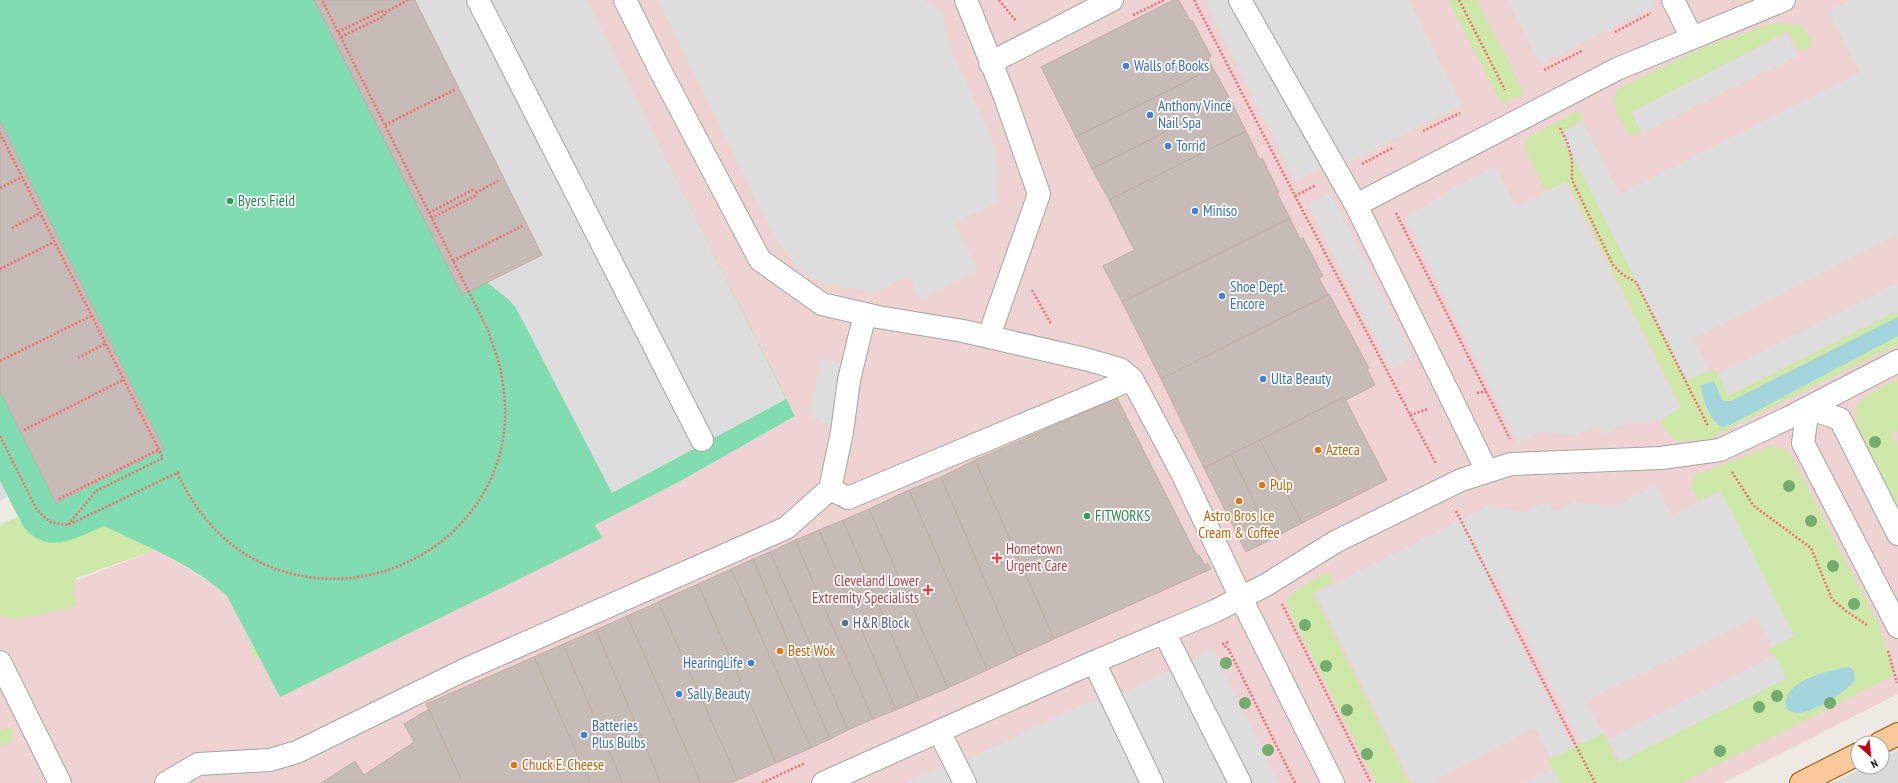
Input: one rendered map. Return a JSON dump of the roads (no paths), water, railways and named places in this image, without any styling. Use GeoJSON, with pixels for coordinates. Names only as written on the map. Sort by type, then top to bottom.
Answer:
{"type":"FeatureCollection","features":[{"type":"Feature","properties":{"kind":"main road"},"geometry":{"type":"LineString","coordinates":[[1801,783],[1850,758]]}},
{"type":"Feature","properties":{"kind":"lane"},"geometry":{"type":"LineString","coordinates":[[478,0],[702,440]]}},
{"type":"Feature","properties":{"kind":"lane"},"geometry":{"type":"LineString","coordinates":[[626,0],[660,72],[760,260],[822,304],[865,314],[989,336],[1120,369],[1132,379],[1182,473],[1241,598],[1333,783]]}},
{"type":"Feature","properties":{"kind":"lane"},"geometry":{"type":"LineString","coordinates":[[966,0],[990,63],[1005,97],[1039,194],[989,336]]}},
{"type":"Feature","properties":{"kind":"lane"},"geometry":{"type":"LineString","coordinates":[[990,63],[1112,0]]}},
{"type":"Feature","properties":{"kind":"lane"},"geometry":{"type":"LineString","coordinates":[[1240,0],[1356,205],[1487,471]]}},
{"type":"Feature","properties":{"kind":"lane"},"geometry":{"type":"LineString","coordinates":[[1673,0],[1692,38]]}},
{"type":"Feature","properties":{"kind":"lane"},"geometry":{"type":"LineString","coordinates":[[1356,205],[1617,69],[1784,0]]}},
{"type":"Feature","properties":{"kind":"lane"},"geometry":{"type":"LineString","coordinates":[[166,783],[198,764],[270,760],[298,752],[464,670],[786,528],[830,489],[842,432],[849,380],[865,314]]}},
{"type":"Feature","properties":{"kind":"lane"},"geometry":{"type":"LineString","coordinates":[[823,783],[1094,662],[1215,611],[1266,586],[1335,542],[1461,480],[1511,464],[1661,458],[1720,450],[1808,408],[1898,361]]}},
{"type":"Feature","properties":{"kind":"lane"},"geometry":{"type":"LineString","coordinates":[[830,489],[848,498],[1132,379]]}},
{"type":"Feature","properties":{"kind":"lane"},"geometry":{"type":"LineString","coordinates":[[1808,408],[1840,419],[1898,534]]}},
{"type":"Feature","properties":{"kind":"lane"},"geometry":{"type":"LineString","coordinates":[[1808,408],[1803,443],[1898,627]]}},
{"type":"Feature","properties":{"kind":"lane"},"geometry":{"type":"LineString","coordinates":[[1164,632],[1240,783]]}},
{"type":"Feature","properties":{"kind":"lane"},"geometry":{"type":"LineString","coordinates":[[1094,662],[1152,783]]}},
{"type":"Feature","properties":{"kind":"lane"},"geometry":{"type":"LineString","coordinates":[[2,670],[60,783]]}},
{"type":"Feature","properties":{"kind":"lane"},"geometry":{"type":"LineString","coordinates":[[939,731],[965,783]]}},
{"type":"Feature","properties":{"kind":"water"},"geometry":{"type":"Polygon","coordinates":[[[1898,317],[1898,336],[1730,425],[1722,427],[1714,420],[1707,409],[1701,390],[1701,385],[1714,381],[1723,401],[1731,401],[1898,317]]]}},
{"type":"Feature","properties":{"kind":"water"},"geometry":{"type":"Polygon","coordinates":[[[1849,667],[1854,671],[1855,681],[1842,692],[1813,709],[1795,713],[1787,709],[1786,699],[1790,692],[1804,680],[1833,670],[1849,667]]]}},
{"type":"Feature","properties":{"kind":"place","name":"Walls of Books"},"geometry":{"type":"Point","coordinates":[1126,66]}},
{"type":"Feature","properties":{"kind":"place","name":"Anthony Vincé Nail Spa"},"geometry":{"type":"Point","coordinates":[1150,115]}},
{"type":"Feature","properties":{"kind":"place","name":"Torrid"},"geometry":{"type":"Point","coordinates":[1168,146]}},
{"type":"Feature","properties":{"kind":"place","name":"Byers Field"},"geometry":{"type":"Point","coordinates":[230,201]}},
{"type":"Feature","properties":{"kind":"place","name":"Miniso"},"geometry":{"type":"Point","coordinates":[1195,211]}},
{"type":"Feature","properties":{"kind":"place","name":"Shoe Dept. Encore"},"geometry":{"type":"Point","coordinates":[1222,296]}},
{"type":"Feature","properties":{"kind":"place","name":"Ulta Beauty"},"geometry":{"type":"Point","coordinates":[1263,379]}},
{"type":"Feature","properties":{"kind":"place","name":"Azteca"},"geometry":{"type":"Point","coordinates":[1318,450]}},
{"type":"Feature","properties":{"kind":"place","name":"Pulp"},"geometry":{"type":"Point","coordinates":[1262,485]}},
{"type":"Feature","properties":{"kind":"place","name":"Astro Bros Ice Cream & Coffee"},"geometry":{"type":"Point","coordinates":[1239,501]}},
{"type":"Feature","properties":{"kind":"place","name":"FITWORKS"},"geometry":{"type":"Point","coordinates":[1087,516]}},
{"type":"Feature","properties":{"kind":"place","name":"Hometown Urgent Care"},"geometry":{"type":"Point","coordinates":[997,558]}},
{"type":"Feature","properties":{"kind":"place","name":"Cleveland Lower Extremity Specialists"},"geometry":{"type":"Point","coordinates":[928,590]}},
{"type":"Feature","properties":{"kind":"place","name":"H&R Block"},"geometry":{"type":"Point","coordinates":[845,623]}},
{"type":"Feature","properties":{"kind":"place","name":"Best Wok"},"geometry":{"type":"Point","coordinates":[780,651]}},
{"type":"Feature","properties":{"kind":"place","name":"HearingLife"},"geometry":{"type":"Point","coordinates":[751,663]}},
{"type":"Feature","properties":{"kind":"place","name":"Sally Beauty"},"geometry":{"type":"Point","coordinates":[679,694]}},
{"type":"Feature","properties":{"kind":"place","name":"Batteries Plus Bulbs"},"geometry":{"type":"Point","coordinates":[584,735]}},
{"type":"Feature","properties":{"kind":"place","name":"Chuck E. Cheese"},"geometry":{"type":"Point","coordinates":[514,765]}}]}
